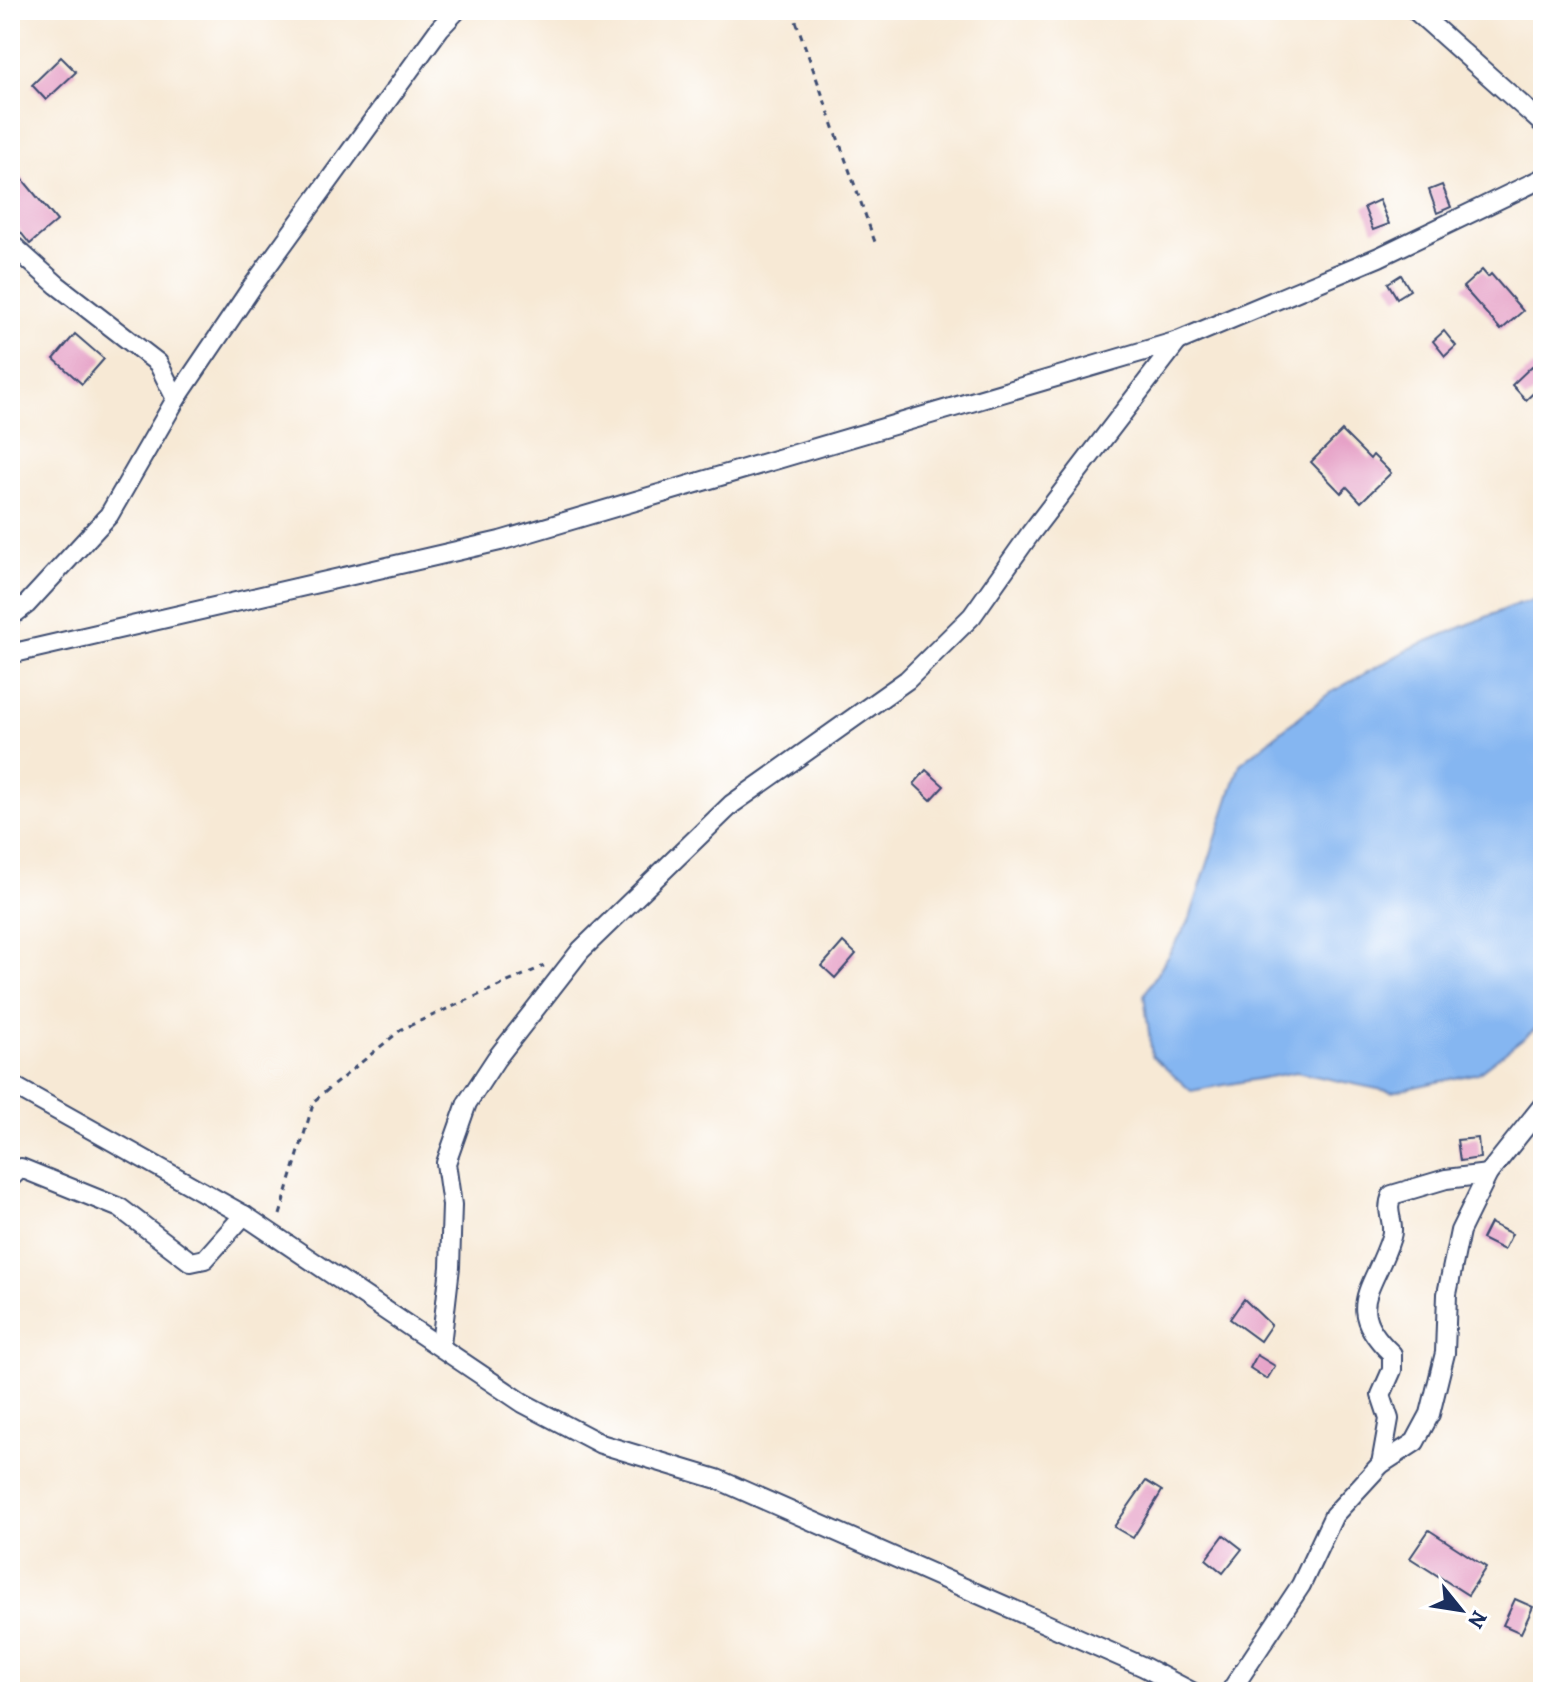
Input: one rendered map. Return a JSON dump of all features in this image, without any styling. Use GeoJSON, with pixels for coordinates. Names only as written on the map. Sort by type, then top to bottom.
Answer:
{"type":"FeatureCollection","features":[{"type":"Feature","properties":{"kind":"street"},"geometry":{"type":"LineString","coordinates":[[10,617],[27,604],[109,515],[176,399],[252,287],[457,10]]}},
{"type":"Feature","properties":{"kind":"street"},"geometry":{"type":"LineString","coordinates":[[1415,10],[1543,124]]}},
{"type":"Feature","properties":{"kind":"street"},"geometry":{"type":"LineString","coordinates":[[10,654],[500,541],[1178,341],[1379,257],[1543,178]]}},
{"type":"Feature","properties":{"kind":"street"},"geometry":{"type":"LineString","coordinates":[[10,243],[57,285],[158,363],[176,399]]}},
{"type":"Feature","properties":{"kind":"street"},"geometry":{"type":"LineString","coordinates":[[441,1345],[450,1267],[452,1205],[446,1163],[467,1103],[496,1059],[581,950],[732,804],[907,680],[972,616],[1030,534],[1178,341]]}},
{"type":"Feature","properties":{"kind":"street"},"geometry":{"type":"LineString","coordinates":[[10,1084],[244,1215],[523,1403],[601,1444],[717,1479],[1144,1667],[1192,1692]]}},
{"type":"Feature","properties":{"kind":"street"},"geometry":{"type":"LineString","coordinates":[[1230,1692],[1301,1585],[1334,1515],[1381,1464],[1415,1442],[1430,1414],[1445,1353],[1447,1294],[1460,1231],[1488,1174],[1543,1105]]}},
{"type":"Feature","properties":{"kind":"street"},"geometry":{"type":"LineString","coordinates":[[10,1178],[21,1168],[120,1208],[191,1262],[205,1259],[244,1215]]}},
{"type":"Feature","properties":{"kind":"street"},"geometry":{"type":"LineString","coordinates":[[1381,1464],[1389,1419],[1381,1395],[1392,1370],[1392,1354],[1370,1334],[1364,1315],[1372,1279],[1391,1235],[1386,1210],[1392,1195],[1411,1188],[1488,1174]]}},
{"type":"Feature","properties":{"kind":"path"},"geometry":{"type":"LineString","coordinates":[[792,10],[875,242]]}},
{"type":"Feature","properties":{"kind":"path"},"geometry":{"type":"LineString","coordinates":[[273,1236],[314,1101],[402,1029],[553,962]]}},
{"type":"Feature","properties":{"kind":"water"},"geometry":{"type":"Polygon","coordinates":[[[1543,599],[1543,1023],[1478,1073],[1392,1092],[1296,1072],[1191,1091],[1152,1056],[1144,995],[1189,921],[1240,764],[1328,694],[1411,648],[1520,603],[1543,599]]]}},
{"type":"Feature","properties":{"kind":"building"},"geometry":{"type":"Polygon","coordinates":[[[61,57],[76,72],[46,100],[32,85],[61,57]]]}},
{"type":"Feature","properties":{"kind":"building"},"geometry":{"type":"Polygon","coordinates":[[[10,164],[57,221],[30,244],[10,219],[10,164]]]}},
{"type":"Feature","properties":{"kind":"building"},"geometry":{"type":"Polygon","coordinates":[[[1442,185],[1451,207],[1437,213],[1429,190],[1442,185]]]}},
{"type":"Feature","properties":{"kind":"building"},"geometry":{"type":"Polygon","coordinates":[[[1379,200],[1389,224],[1373,230],[1364,207],[1379,200]]]}},
{"type":"Feature","properties":{"kind":"building"},"geometry":{"type":"Polygon","coordinates":[[[1482,270],[1488,277],[1491,274],[1523,311],[1501,330],[1463,287],[1482,270]]]}},
{"type":"Feature","properties":{"kind":"building"},"geometry":{"type":"Polygon","coordinates":[[[1401,275],[1410,290],[1397,298],[1388,283],[1401,275]]]}},
{"type":"Feature","properties":{"kind":"building"},"geometry":{"type":"Polygon","coordinates":[[[1444,331],[1456,346],[1445,356],[1433,341],[1444,331]]]}},
{"type":"Feature","properties":{"kind":"building"},"geometry":{"type":"Polygon","coordinates":[[[75,334],[104,359],[82,384],[54,359],[75,334]]]}},
{"type":"Feature","properties":{"kind":"building"},"geometry":{"type":"Polygon","coordinates":[[[1532,366],[1543,378],[1543,384],[1526,400],[1512,385],[1532,366]]]}},
{"type":"Feature","properties":{"kind":"building"},"geometry":{"type":"Polygon","coordinates":[[[1342,431],[1370,459],[1373,455],[1391,473],[1361,502],[1347,487],[1341,493],[1311,462],[1342,431]]]}},
{"type":"Feature","properties":{"kind":"building"},"geometry":{"type":"Polygon","coordinates":[[[926,770],[944,786],[931,800],[914,784],[926,770]]]}},
{"type":"Feature","properties":{"kind":"building"},"geometry":{"type":"Polygon","coordinates":[[[843,942],[856,954],[835,978],[822,966],[843,942]]]}},
{"type":"Feature","properties":{"kind":"building"},"geometry":{"type":"Polygon","coordinates":[[[1478,1138],[1480,1158],[1460,1161],[1457,1140],[1478,1138]]]}},
{"type":"Feature","properties":{"kind":"building"},"geometry":{"type":"Polygon","coordinates":[[[1490,1223],[1512,1234],[1504,1250],[1482,1239],[1490,1223]]]}},
{"type":"Feature","properties":{"kind":"building"},"geometry":{"type":"Polygon","coordinates":[[[1244,1299],[1271,1325],[1260,1341],[1230,1319],[1244,1299]]]}},
{"type":"Feature","properties":{"kind":"building"},"geometry":{"type":"Polygon","coordinates":[[[1257,1355],[1275,1366],[1267,1379],[1250,1368],[1257,1355]]]}},
{"type":"Feature","properties":{"kind":"building"},"geometry":{"type":"Polygon","coordinates":[[[1146,1481],[1162,1491],[1133,1538],[1114,1527],[1146,1481]]]}},
{"type":"Feature","properties":{"kind":"building"},"geometry":{"type":"Polygon","coordinates":[[[1429,1530],[1486,1567],[1468,1595],[1410,1558],[1429,1530]]]}},
{"type":"Feature","properties":{"kind":"building"},"geometry":{"type":"Polygon","coordinates":[[[1224,1535],[1242,1549],[1223,1573],[1206,1559],[1224,1535]]]}},
{"type":"Feature","properties":{"kind":"building"},"geometry":{"type":"Polygon","coordinates":[[[1515,1599],[1533,1607],[1521,1633],[1503,1625],[1515,1599]]]}}]}
